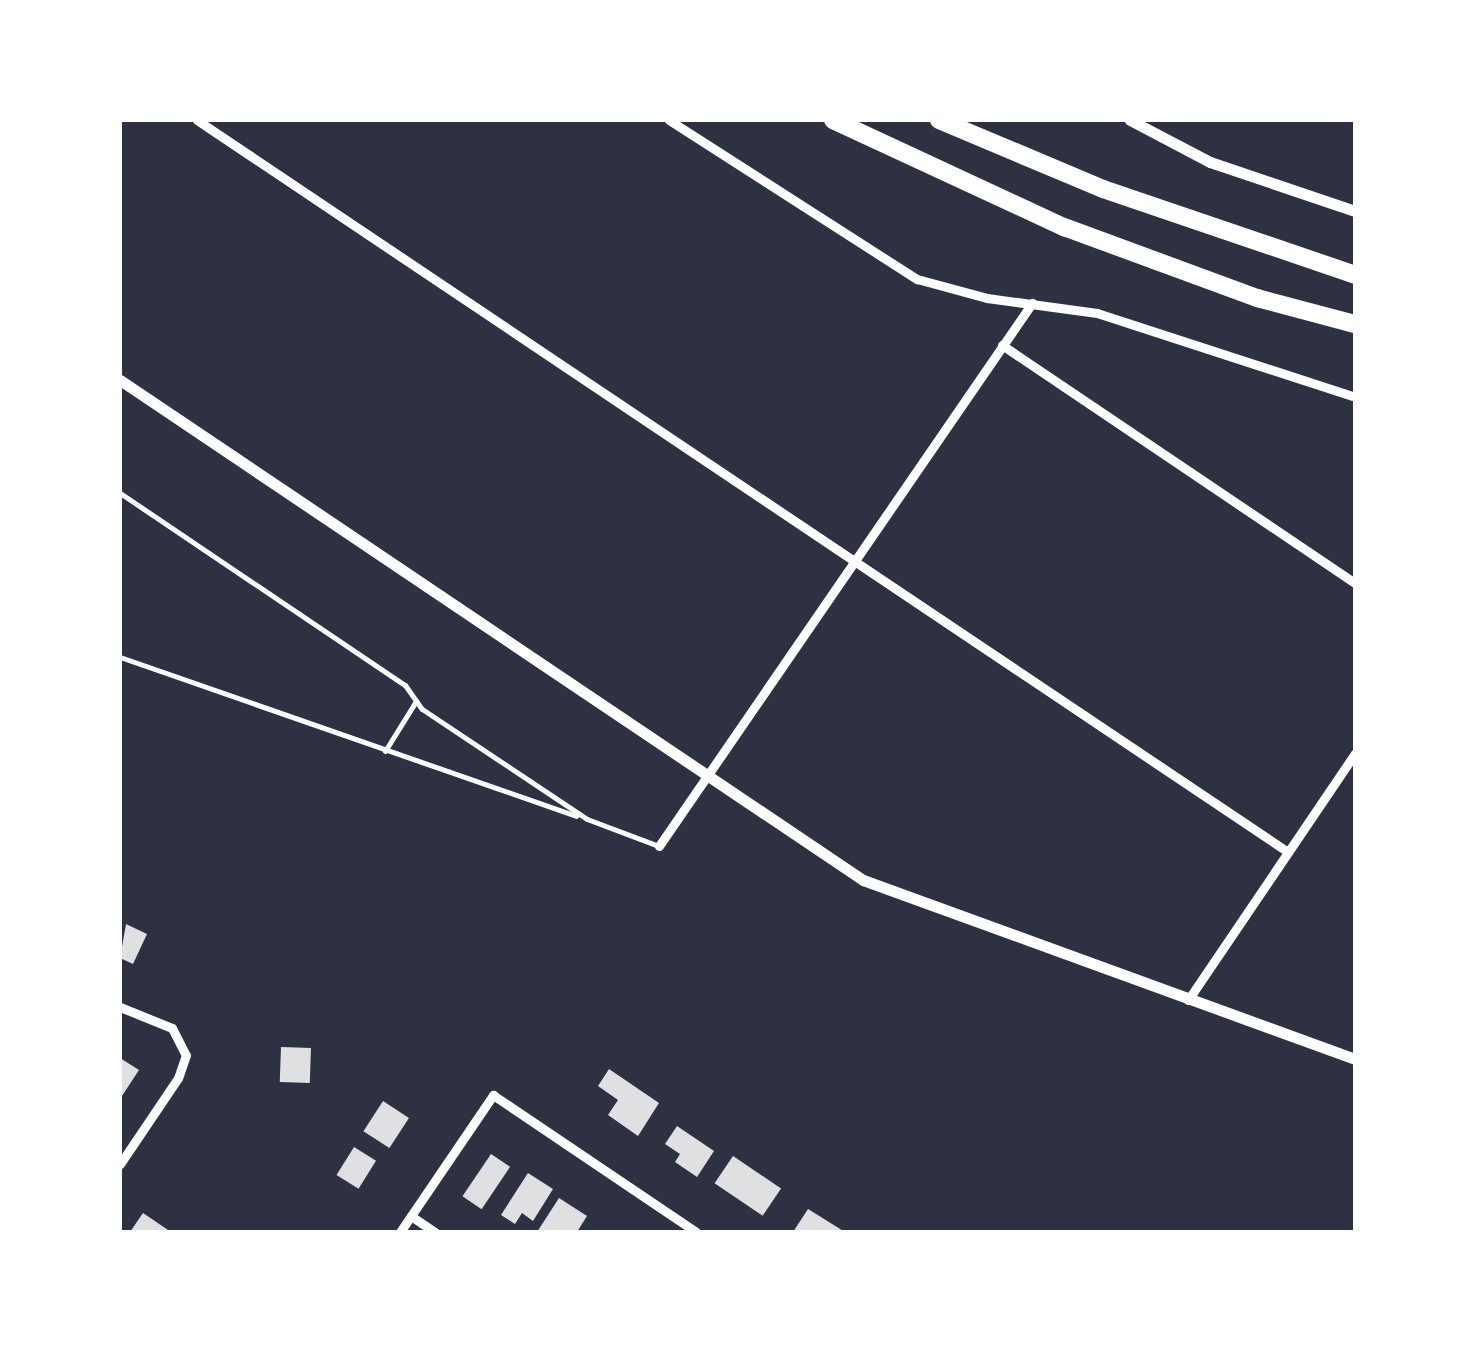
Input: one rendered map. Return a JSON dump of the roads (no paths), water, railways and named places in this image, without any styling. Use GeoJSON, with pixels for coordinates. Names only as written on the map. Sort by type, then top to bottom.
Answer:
{"type":"FeatureCollection","features":[{"type":"Feature","properties":{"kind":"highway"},"geometry":{"type":"LineString","coordinates":[[833,120],[1064,227],[1258,298],[1355,324]]}},
{"type":"Feature","properties":{"kind":"highway"},"geometry":{"type":"LineString","coordinates":[[938,120],[1103,189],[1355,275]]}},
{"type":"Feature","properties":{"kind":"street"},"geometry":{"type":"LineString","coordinates":[[196,120],[1288,852]]}},
{"type":"Feature","properties":{"kind":"street"},"geometry":{"type":"LineString","coordinates":[[669,120],[893,269],[948,289],[1097,313],[1355,397]]}},
{"type":"Feature","properties":{"kind":"street"},"geometry":{"type":"LineString","coordinates":[[1130,120],[1150,125],[1210,162],[1355,210]]}},
{"type":"Feature","properties":{"kind":"street"},"geometry":{"type":"LineString","coordinates":[[659,846],[1032,303]]}},
{"type":"Feature","properties":{"kind":"street"},"geometry":{"type":"LineString","coordinates":[[1002,346],[1355,583]]}},
{"type":"Feature","properties":{"kind":"street"},"geometry":{"type":"LineString","coordinates":[[120,380],[863,880],[1355,1059]]}},
{"type":"Feature","properties":{"kind":"street"},"geometry":{"type":"LineString","coordinates":[[1188,1000],[1355,753]]}},
{"type":"Feature","properties":{"kind":"street"},"geometry":{"type":"LineString","coordinates":[[120,1007],[172,1028],[186,1055],[178,1078],[120,1164]]}},
{"type":"Feature","properties":{"kind":"street"},"geometry":{"type":"LineString","coordinates":[[400,1232],[494,1095],[696,1232]]}},
{"type":"Feature","properties":{"kind":"street"},"geometry":{"type":"LineString","coordinates":[[411,1216],[434,1232]]}},
{"type":"Feature","properties":{"kind":"lane"},"geometry":{"type":"LineString","coordinates":[[120,493],[406,685],[416,701],[587,819]]}},
{"type":"Feature","properties":{"kind":"lane"},"geometry":{"type":"LineString","coordinates":[[120,657],[659,846]]}},
{"type":"Feature","properties":{"kind":"lane"},"geometry":{"type":"LineString","coordinates":[[386,751],[416,701]]}}]}
